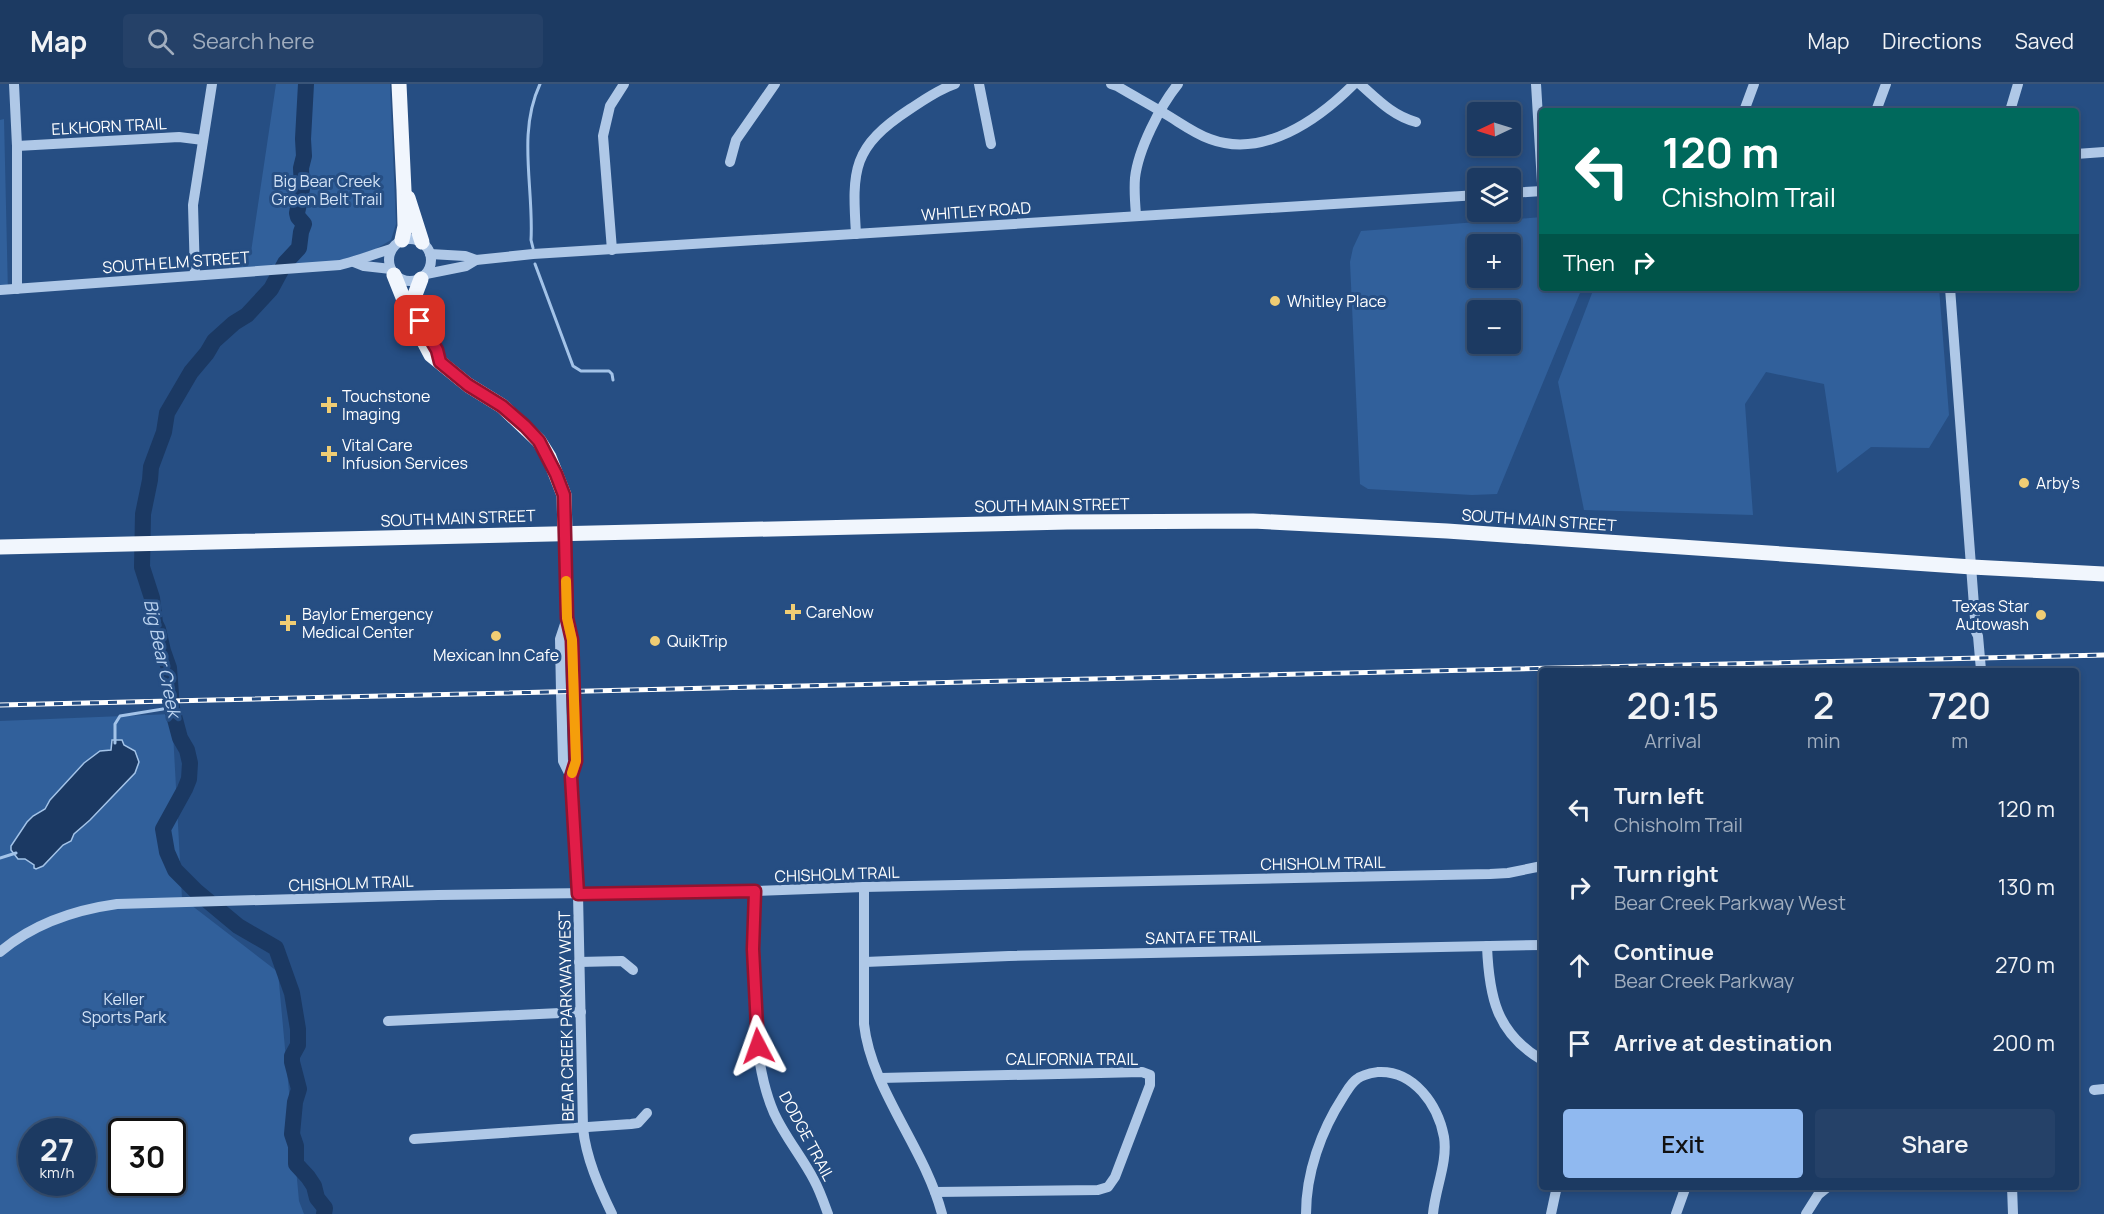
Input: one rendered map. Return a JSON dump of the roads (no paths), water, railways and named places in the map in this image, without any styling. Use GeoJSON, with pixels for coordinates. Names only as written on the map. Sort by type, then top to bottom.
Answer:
{"type":"FeatureCollection","features":[{"type":"Feature","properties":{"kind":"main road"},"geometry":{"type":"LineString","coordinates":[[397,245],[405,226],[399,84]]}},
{"type":"Feature","properties":{"kind":"main road"},"geometry":{"type":"LineString","coordinates":[[404,190],[426,248]]}},
{"type":"Feature","properties":{"kind":"main road"},"geometry":{"type":"LineString","coordinates":[[392,272],[430,355],[468,385],[502,406],[539,441],[549,457],[564,495],[565,533]]}},
{"type":"Feature","properties":{"kind":"main road"},"geometry":{"type":"LineString","coordinates":[[423,277],[413,300],[420,321],[437,350],[440,362]]}},
{"type":"Feature","properties":{"kind":"main road","name":"SOUTH MAIN STREET"},"geometry":{"type":"LineString","coordinates":[[0,547],[1055,522],[1252,521],[1446,531],[2104,574]]}},
{"type":"Feature","properties":{"kind":"street"},"geometry":{"type":"LineString","coordinates":[[14,84],[17,146],[17,289]]}},
{"type":"Feature","properties":{"kind":"street"},"geometry":{"type":"LineString","coordinates":[[195,275],[192,218],[212,84]]}},
{"type":"Feature","properties":{"kind":"street"},"geometry":{"type":"LineString","coordinates":[[612,250],[603,136],[610,106],[624,84]]}},
{"type":"Feature","properties":{"kind":"street"},"geometry":{"type":"LineString","coordinates":[[730,162],[736,140],[775,84]]}},
{"type":"Feature","properties":{"kind":"street"},"geometry":{"type":"LineString","coordinates":[[856,234],[854,177],[867,147],[875,136],[892,121],[930,96],[955,84]]}},
{"type":"Feature","properties":{"kind":"street"},"geometry":{"type":"LineString","coordinates":[[979,84],[991,144]]}},
{"type":"Feature","properties":{"kind":"street"},"geometry":{"type":"LineString","coordinates":[[1111,84],[1211,140],[1236,145],[1271,140],[1321,113],[1354,84]]}},
{"type":"Feature","properties":{"kind":"street"},"geometry":{"type":"LineString","coordinates":[[1136,216],[1135,177],[1141,152],[1178,84]]}},
{"type":"Feature","properties":{"kind":"street"},"geometry":{"type":"LineString","coordinates":[[1360,84],[1394,114],[1416,122]]}},
{"type":"Feature","properties":{"kind":"street"},"geometry":{"type":"LineString","coordinates":[[1536,84],[1539,134]]}},
{"type":"Feature","properties":{"kind":"street"},"geometry":{"type":"LineString","coordinates":[[1745,108],[1754,84]]}},
{"type":"Feature","properties":{"kind":"street"},"geometry":{"type":"LineString","coordinates":[[1877,108],[1886,84]]}},
{"type":"Feature","properties":{"kind":"street"},"geometry":{"type":"LineString","coordinates":[[2011,108],[2019,84]]}},
{"type":"Feature","properties":{"kind":"street","name":"ELKHORN TRAIL"},"geometry":{"type":"LineString","coordinates":[[17,146],[179,137],[203,140]]}},
{"type":"Feature","properties":{"kind":"street"},"geometry":{"type":"LineString","coordinates":[[2079,154],[2104,152]]}},
{"type":"Feature","properties":{"kind":"street"},"geometry":{"type":"LineString","coordinates":[[1521,192],[1539,191]]}},
{"type":"Feature","properties":{"kind":"street","name":"WHITLEY ROAD"},"geometry":{"type":"LineString","coordinates":[[426,248],[476,260],[1467,196]]}},
{"type":"Feature","properties":{"kind":"street"},"geometry":{"type":"LineString","coordinates":[[416,239],[426,248],[431,261],[423,277],[407,281],[392,272],[389,256],[397,245],[416,239]]}},
{"type":"Feature","properties":{"kind":"street","name":"SOUTH ELM STREET"},"geometry":{"type":"LineString","coordinates":[[0,290],[302,268],[354,262],[397,245]]}},
{"type":"Feature","properties":{"kind":"street","name":"WHITLEY ROAD"},"geometry":{"type":"LineString","coordinates":[[423,277],[466,266],[476,260]]}},
{"type":"Feature","properties":{"kind":"street","name":"SOUTH ELM STREET"},"geometry":{"type":"LineString","coordinates":[[354,262],[392,272]]}},
{"type":"Feature","properties":{"kind":"street"},"geometry":{"type":"LineString","coordinates":[[1950,291],[1976,632],[1981,668]]}},
{"type":"Feature","properties":{"kind":"street","name":"BEAR CREEK PARKWAY WEST"},"geometry":{"type":"LineString","coordinates":[[565,533],[567,618],[572,640],[576,761],[571,777],[578,894],[584,1128],[588,1154],[599,1188],[612,1214]]}},
{"type":"Feature","properties":{"kind":"street"},"geometry":{"type":"LineString","coordinates":[[1975,668],[1973,637],[1976,632]]}},
{"type":"Feature","properties":{"kind":"street","name":"CHISHOLM TRAIL"},"geometry":{"type":"LineString","coordinates":[[0,952],[45,922],[72,912],[117,904],[1490,874],[1539,867]]}},
{"type":"Feature","properties":{"kind":"street"},"geometry":{"type":"LineString","coordinates":[[864,887],[866,1041],[880,1078],[921,1157],[942,1214]]}},
{"type":"Feature","properties":{"kind":"street","name":"DODGE TRAIL"},"geometry":{"type":"LineString","coordinates":[[755,891],[753,949],[760,1064],[774,1113],[814,1180],[828,1214]]}},
{"type":"Feature","properties":{"kind":"street","name":"SANTA FE TRAIL"},"geometry":{"type":"LineString","coordinates":[[865,962],[1044,955],[1539,945]]}},
{"type":"Feature","properties":{"kind":"street"},"geometry":{"type":"LineString","coordinates":[[1488,946],[1489,983],[1503,1022],[1510,1033],[1539,1057]]}},
{"type":"Feature","properties":{"kind":"street"},"geometry":{"type":"LineString","coordinates":[[579,962],[622,961],[633,970]]}},
{"type":"Feature","properties":{"kind":"street"},"geometry":{"type":"LineString","coordinates":[[388,1021],[581,1012]]}},
{"type":"Feature","properties":{"kind":"street","name":"CALIFORNIA TRAIL"},"geometry":{"type":"LineString","coordinates":[[880,1078],[1073,1072],[1142,1072],[1150,1075],[1150,1086],[1115,1177],[1108,1187],[1098,1190],[935,1192]]}},
{"type":"Feature","properties":{"kind":"street"},"geometry":{"type":"LineString","coordinates":[[1306,1214],[1310,1175],[1335,1109],[1356,1079],[1366,1074],[1391,1072],[1402,1075],[1428,1098],[1444,1138],[1444,1158],[1433,1214]]}},
{"type":"Feature","properties":{"kind":"street"},"geometry":{"type":"LineString","coordinates":[[414,1139],[638,1124],[647,1113]]}},
{"type":"Feature","properties":{"kind":"street"},"geometry":{"type":"LineString","coordinates":[[1551,1214],[1556,1190]]}},
{"type":"Feature","properties":{"kind":"street"},"geometry":{"type":"LineString","coordinates":[[1676,1214],[1685,1190]]}},
{"type":"Feature","properties":{"kind":"street"},"geometry":{"type":"LineString","coordinates":[[2012,1190],[2013,1214]]}},
{"type":"Feature","properties":{"kind":"street"},"geometry":{"type":"LineString","coordinates":[[1806,1214],[1815,1191]]}},
{"type":"Feature","properties":{"kind":"waterway","name":"Big Bear Creek"},"geometry":{"type":"LineString","coordinates":[[306,84],[302,189],[297,213],[304,224],[299,248],[285,263],[271,289],[247,315],[214,341],[191,372],[167,413],[164,432],[151,467],[143,514],[142,567],[152,598],[155,623],[169,668],[172,708],[190,763],[189,779],[185,789],[163,829],[167,852],[175,870],[196,891],[238,926],[276,948],[292,993],[298,1029],[298,1045],[292,1056],[299,1089],[295,1102],[292,1134],[296,1146],[296,1164],[314,1186],[317,1198],[325,1208],[324,1214]]}},
{"type":"Feature","properties":{"kind":"waterway"},"geometry":{"type":"LineString","coordinates":[[533,248],[528,141],[529,122],[540,84]]}},
{"type":"Feature","properties":{"kind":"waterway"},"geometry":{"type":"LineString","coordinates":[[535,264],[573,366],[581,371],[609,371],[613,380]]}},
{"type":"Feature","properties":{"kind":"waterway"},"geometry":{"type":"LineString","coordinates":[[115,743],[115,724],[120,716],[163,709],[171,705]]}},
{"type":"Feature","properties":{"kind":"waterway"},"geometry":{"type":"LineString","coordinates":[[0,858],[16,853]]}},
{"type":"Feature","properties":{"kind":"railway"},"geometry":{"type":"LineString","coordinates":[[1557,668],[2104,655]]}},
{"type":"Feature","properties":{"kind":"railway"},"geometry":{"type":"LineString","coordinates":[[0,705],[1539,668]]}},
{"type":"Feature","properties":{"kind":"place","name":"Whitley Place"},"geometry":{"type":"Point","coordinates":[1275,301]}},
{"type":"Feature","properties":{"kind":"place","name":"Touchstone Imaging"},"geometry":{"type":"Point","coordinates":[329,405]}},
{"type":"Feature","properties":{"kind":"place","name":"Vital Care Infusion Services"},"geometry":{"type":"Point","coordinates":[329,454]}},
{"type":"Feature","properties":{"kind":"place","name":"Arby's"},"geometry":{"type":"Point","coordinates":[2024,483]}},
{"type":"Feature","properties":{"kind":"place","name":"CareNow"},"geometry":{"type":"Point","coordinates":[793,612]}},
{"type":"Feature","properties":{"kind":"place","name":"Texas Star Autowash"},"geometry":{"type":"Point","coordinates":[2041,615]}},
{"type":"Feature","properties":{"kind":"place","name":"Baylor Emergency Medical Center"},"geometry":{"type":"Point","coordinates":[288,623]}},
{"type":"Feature","properties":{"kind":"place","name":"Mexican Inn Cafe"},"geometry":{"type":"Point","coordinates":[496,636]}},
{"type":"Feature","properties":{"kind":"place","name":"QuikTrip"},"geometry":{"type":"Point","coordinates":[655,641]}},
{"type":"Feature","properties":{"kind":"park label","name":"Big Bear Creek Green Belt Trail"},"geometry":{"type":"Point","coordinates":[327,190]}},
{"type":"Feature","properties":{"kind":"park label","name":"Keller Sports Park"},"geometry":{"type":"Point","coordinates":[124,1008]}}]}
